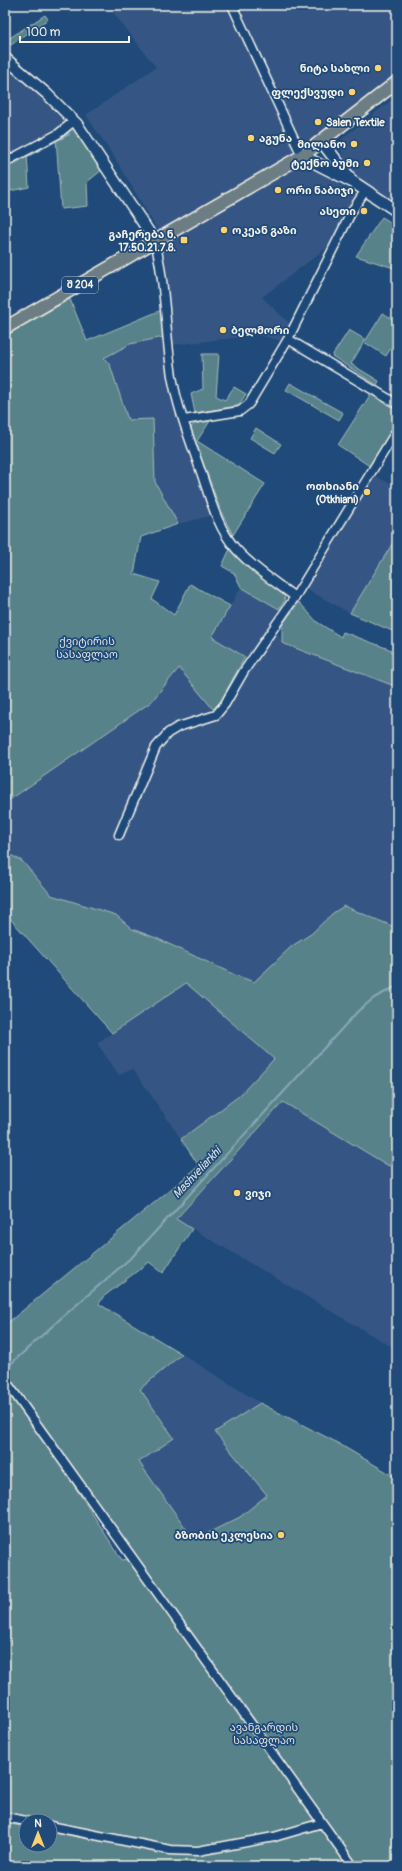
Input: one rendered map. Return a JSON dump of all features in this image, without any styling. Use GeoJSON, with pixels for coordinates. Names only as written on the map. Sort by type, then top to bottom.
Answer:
{"type":"FeatureCollection","features":[{"type":"Feature","properties":{"kind":"main road","name":"შ 204"},"geometry":{"type":"LineString","coordinates":[[5,328],[302,156],[322,142],[397,82]]}},
{"type":"Feature","properties":{"kind":"main road"},"geometry":{"type":"LineString","coordinates":[[322,142],[353,182]]}},
{"type":"Feature","properties":{"kind":"main road"},"geometry":{"type":"LineString","coordinates":[[302,156],[353,182],[397,212]]}},
{"type":"Feature","properties":{"kind":"street"},"geometry":{"type":"LineString","coordinates":[[232,5],[302,156]]}},
{"type":"Feature","properties":{"kind":"street"},"geometry":{"type":"LineString","coordinates":[[5,58],[47,94],[74,121],[155,241],[160,260],[172,378],[184,420],[211,500],[222,527],[235,548],[252,565],[295,597]]}},
{"type":"Feature","properties":{"kind":"street"},"geometry":{"type":"LineString","coordinates":[[5,162],[58,134],[74,121]]}},
{"type":"Feature","properties":{"kind":"street"},"geometry":{"type":"LineString","coordinates":[[184,420],[240,411],[248,404],[288,339],[352,212],[365,191]]}},
{"type":"Feature","properties":{"kind":"street"},"geometry":{"type":"LineString","coordinates":[[288,339],[397,404]]}},
{"type":"Feature","properties":{"kind":"street"},"geometry":{"type":"LineString","coordinates":[[119,835],[156,747],[168,733],[178,727],[216,715],[225,704],[244,671],[295,597],[397,430]]}},
{"type":"Feature","properties":{"kind":"street"},"geometry":{"type":"LineString","coordinates":[[5,1380],[353,1866]]}},
{"type":"Feature","properties":{"kind":"street"},"geometry":{"type":"LineString","coordinates":[[5,1817],[18,1819]]}},
{"type":"Feature","properties":{"kind":"street"},"geometry":{"type":"LineString","coordinates":[[58,1828],[170,1850],[198,1851],[274,1837],[322,1823]]}},
{"type":"Feature","properties":{"kind":"shaded area"},"geometry":{"type":"Polygon","coordinates":[[[107,5],[397,5],[397,73],[304,148],[159,232],[113,155],[86,115],[156,67],[107,5]]]}},
{"type":"Feature","properties":{"kind":"shaded area"},"geometry":{"type":"Polygon","coordinates":[[[5,65],[64,113],[69,121],[55,132],[5,158],[5,65]]]}},
{"type":"Feature","properties":{"kind":"shaded area"},"geometry":{"type":"Polygon","coordinates":[[[397,96],[397,202],[362,181],[346,164],[339,143],[344,137],[397,96]]]}},
{"type":"Feature","properties":{"kind":"shaded area"},"geometry":{"type":"Polygon","coordinates":[[[303,168],[318,172],[356,194],[333,243],[262,297],[290,324],[282,341],[246,332],[241,337],[172,345],[164,251],[170,237],[288,170],[303,168]]]}},
{"type":"Feature","properties":{"kind":"shaded area"},"geometry":{"type":"Polygon","coordinates":[[[164,337],[168,378],[178,414],[214,515],[178,524],[155,482],[153,420],[128,420],[110,365],[104,358],[130,344],[164,337]]]}},
{"type":"Feature","properties":{"kind":"shaded area"},"geometry":{"type":"Polygon","coordinates":[[[375,476],[397,487],[397,536],[350,613],[306,589],[375,476]]]}},
{"type":"Feature","properties":{"kind":"shaded area"},"geometry":{"type":"Polygon","coordinates":[[[241,587],[279,609],[273,619],[282,643],[397,687],[397,928],[365,914],[333,913],[311,934],[292,946],[254,982],[235,975],[156,938],[132,929],[116,915],[51,895],[22,861],[5,852],[5,803],[150,702],[180,667],[213,709],[220,702],[245,657],[212,637],[241,587]]]}},
{"type":"Feature","properties":{"kind":"shaded area"},"geometry":{"type":"Polygon","coordinates":[[[186,983],[275,1059],[239,1096],[181,1139],[133,1069],[119,1075],[97,1043],[186,983]]]}},
{"type":"Feature","properties":{"kind":"shaded area"},"geometry":{"type":"Polygon","coordinates":[[[283,1102],[397,1170],[397,1350],[176,1219],[283,1102]]]}},
{"type":"Feature","properties":{"kind":"shaded area"},"geometry":{"type":"Polygon","coordinates":[[[182,1354],[260,1403],[215,1432],[267,1495],[240,1517],[194,1540],[139,1462],[174,1438],[139,1389],[182,1354]]]}},
{"type":"Feature","properties":{"kind":"green space"},"geometry":{"type":"Polygon","coordinates":[[[45,15],[48,19],[11,45],[5,41],[45,15]]]}},
{"type":"Feature","properties":{"kind":"green space"},"geometry":{"type":"Polygon","coordinates":[[[73,128],[102,170],[87,182],[88,206],[61,209],[56,137],[73,128]]]}},
{"type":"Feature","properties":{"kind":"green space"},"geometry":{"type":"Polygon","coordinates":[[[27,153],[29,187],[5,192],[5,163],[27,153]]]}},
{"type":"Feature","properties":{"kind":"green space"},"geometry":{"type":"Polygon","coordinates":[[[382,217],[397,226],[397,269],[356,256],[382,217]]]}},
{"type":"Feature","properties":{"kind":"green space","name":"ქვიტირის სასაფლაო"},"geometry":{"type":"Polygon","coordinates":[[[70,299],[87,341],[164,309],[164,337],[130,344],[104,358],[110,365],[128,420],[153,419],[155,482],[178,524],[141,537],[134,574],[160,582],[152,599],[174,615],[190,584],[230,606],[212,637],[245,657],[220,702],[213,709],[179,668],[151,702],[5,803],[5,336],[70,299]]]}},
{"type":"Feature","properties":{"kind":"green space"},"geometry":{"type":"Polygon","coordinates":[[[383,313],[397,322],[397,338],[386,356],[364,342],[351,364],[379,381],[377,385],[332,356],[349,330],[366,340],[383,313]]]}},
{"type":"Feature","properties":{"kind":"green space"},"geometry":{"type":"Polygon","coordinates":[[[202,354],[219,354],[216,396],[225,400],[234,387],[246,394],[238,406],[195,413],[191,394],[203,389],[202,354]]]}},
{"type":"Feature","properties":{"kind":"green space"},"geometry":{"type":"Polygon","coordinates":[[[290,383],[343,413],[339,420],[286,390],[290,383]]]}},
{"type":"Feature","properties":{"kind":"green space"},"geometry":{"type":"Polygon","coordinates":[[[372,392],[397,408],[397,423],[371,467],[338,445],[372,392]]]}},
{"type":"Feature","properties":{"kind":"green space"},"geometry":{"type":"Polygon","coordinates":[[[198,421],[210,421],[197,441],[265,484],[233,535],[222,514],[191,430],[191,427],[198,421]]]}},
{"type":"Feature","properties":{"kind":"green space"},"geometry":{"type":"Polygon","coordinates":[[[256,428],[281,444],[275,453],[250,438],[256,428]]]}},
{"type":"Feature","properties":{"kind":"green space"},"geometry":{"type":"Polygon","coordinates":[[[397,536],[397,633],[350,613],[397,536]]]}},
{"type":"Feature","properties":{"kind":"green space"},"geometry":{"type":"Polygon","coordinates":[[[230,549],[248,567],[284,593],[285,600],[279,609],[241,587],[234,573],[222,566],[230,549]]]}},
{"type":"Feature","properties":{"kind":"green space"},"geometry":{"type":"Polygon","coordinates":[[[299,602],[317,622],[341,637],[343,632],[397,652],[397,687],[282,643],[282,625],[299,602]]]}},
{"type":"Feature","properties":{"kind":"green space","name":"ავანგარდის სასაფლაო"},"geometry":{"type":"Polygon","coordinates":[[[5,852],[22,861],[51,895],[116,915],[132,929],[156,938],[235,975],[254,982],[292,946],[311,934],[333,913],[344,906],[397,928],[397,1154],[389,1166],[283,1102],[176,1219],[192,1229],[163,1273],[149,1262],[103,1297],[99,1304],[182,1354],[140,1389],[174,1438],[139,1462],[194,1540],[240,1517],[267,1495],[215,1432],[260,1403],[334,1441],[397,1478],[397,1866],[5,1866],[5,1823],[18,1825],[18,1853],[58,1853],[58,1833],[92,1840],[95,1830],[58,1823],[58,1813],[18,1813],[18,1815],[5,1813],[5,1388],[68,1476],[122,1560],[136,1558],[5,1372],[5,1325],[199,1166],[181,1139],[239,1096],[274,1059],[186,983],[112,1033],[5,913],[5,852]]]}},
{"type":"Feature","properties":{"kind":"waterway"},"geometry":{"type":"LineString","coordinates":[[5,168],[69,134]]}},
{"type":"Feature","properties":{"kind":"waterway","name":"Mashveliarkhi"},"geometry":{"type":"LineString","coordinates":[[5,1369],[133,1256],[358,1011],[374,998],[397,986]]}},
{"type":"Feature","properties":{"kind":"place","name":"ნიტა სახლი"},"geometry":{"type":"Point","coordinates":[378,68]}},
{"type":"Feature","properties":{"kind":"place","name":"ფლექსვუდი"},"geometry":{"type":"Point","coordinates":[352,92]}},
{"type":"Feature","properties":{"kind":"place","name":"Salen Textile"},"geometry":{"type":"Point","coordinates":[318,122]}},
{"type":"Feature","properties":{"kind":"place","name":"აგუნა"},"geometry":{"type":"Point","coordinates":[251,138]}},
{"type":"Feature","properties":{"kind":"place","name":"მილანო"},"geometry":{"type":"Point","coordinates":[354,144]}},
{"type":"Feature","properties":{"kind":"place","name":"ტექნო ბუმი"},"geometry":{"type":"Point","coordinates":[367,163]}},
{"type":"Feature","properties":{"kind":"place","name":"ორი ნაბიჯი"},"geometry":{"type":"Point","coordinates":[278,190]}},
{"type":"Feature","properties":{"kind":"place","name":"ასეთი"},"geometry":{"type":"Point","coordinates":[364,211]}},
{"type":"Feature","properties":{"kind":"place","name":"ოკეან გაზი"},"geometry":{"type":"Point","coordinates":[224,230]}},
{"type":"Feature","properties":{"kind":"place","name":"გაჩერება ნ. 17.50.21.7.8."},"geometry":{"type":"Point","coordinates":[184,240]}},
{"type":"Feature","properties":{"kind":"place","name":"ბელმორი"},"geometry":{"type":"Point","coordinates":[223,330]}},
{"type":"Feature","properties":{"kind":"place","name":"ოთხიანი (Otkhiani)"},"geometry":{"type":"Point","coordinates":[367,492]}},
{"type":"Feature","properties":{"kind":"place","name":"ვიჯი"},"geometry":{"type":"Point","coordinates":[237,1193]}},
{"type":"Feature","properties":{"kind":"place","name":"ბზობის ეკლესია"},"geometry":{"type":"Point","coordinates":[281,1535]}}]}
